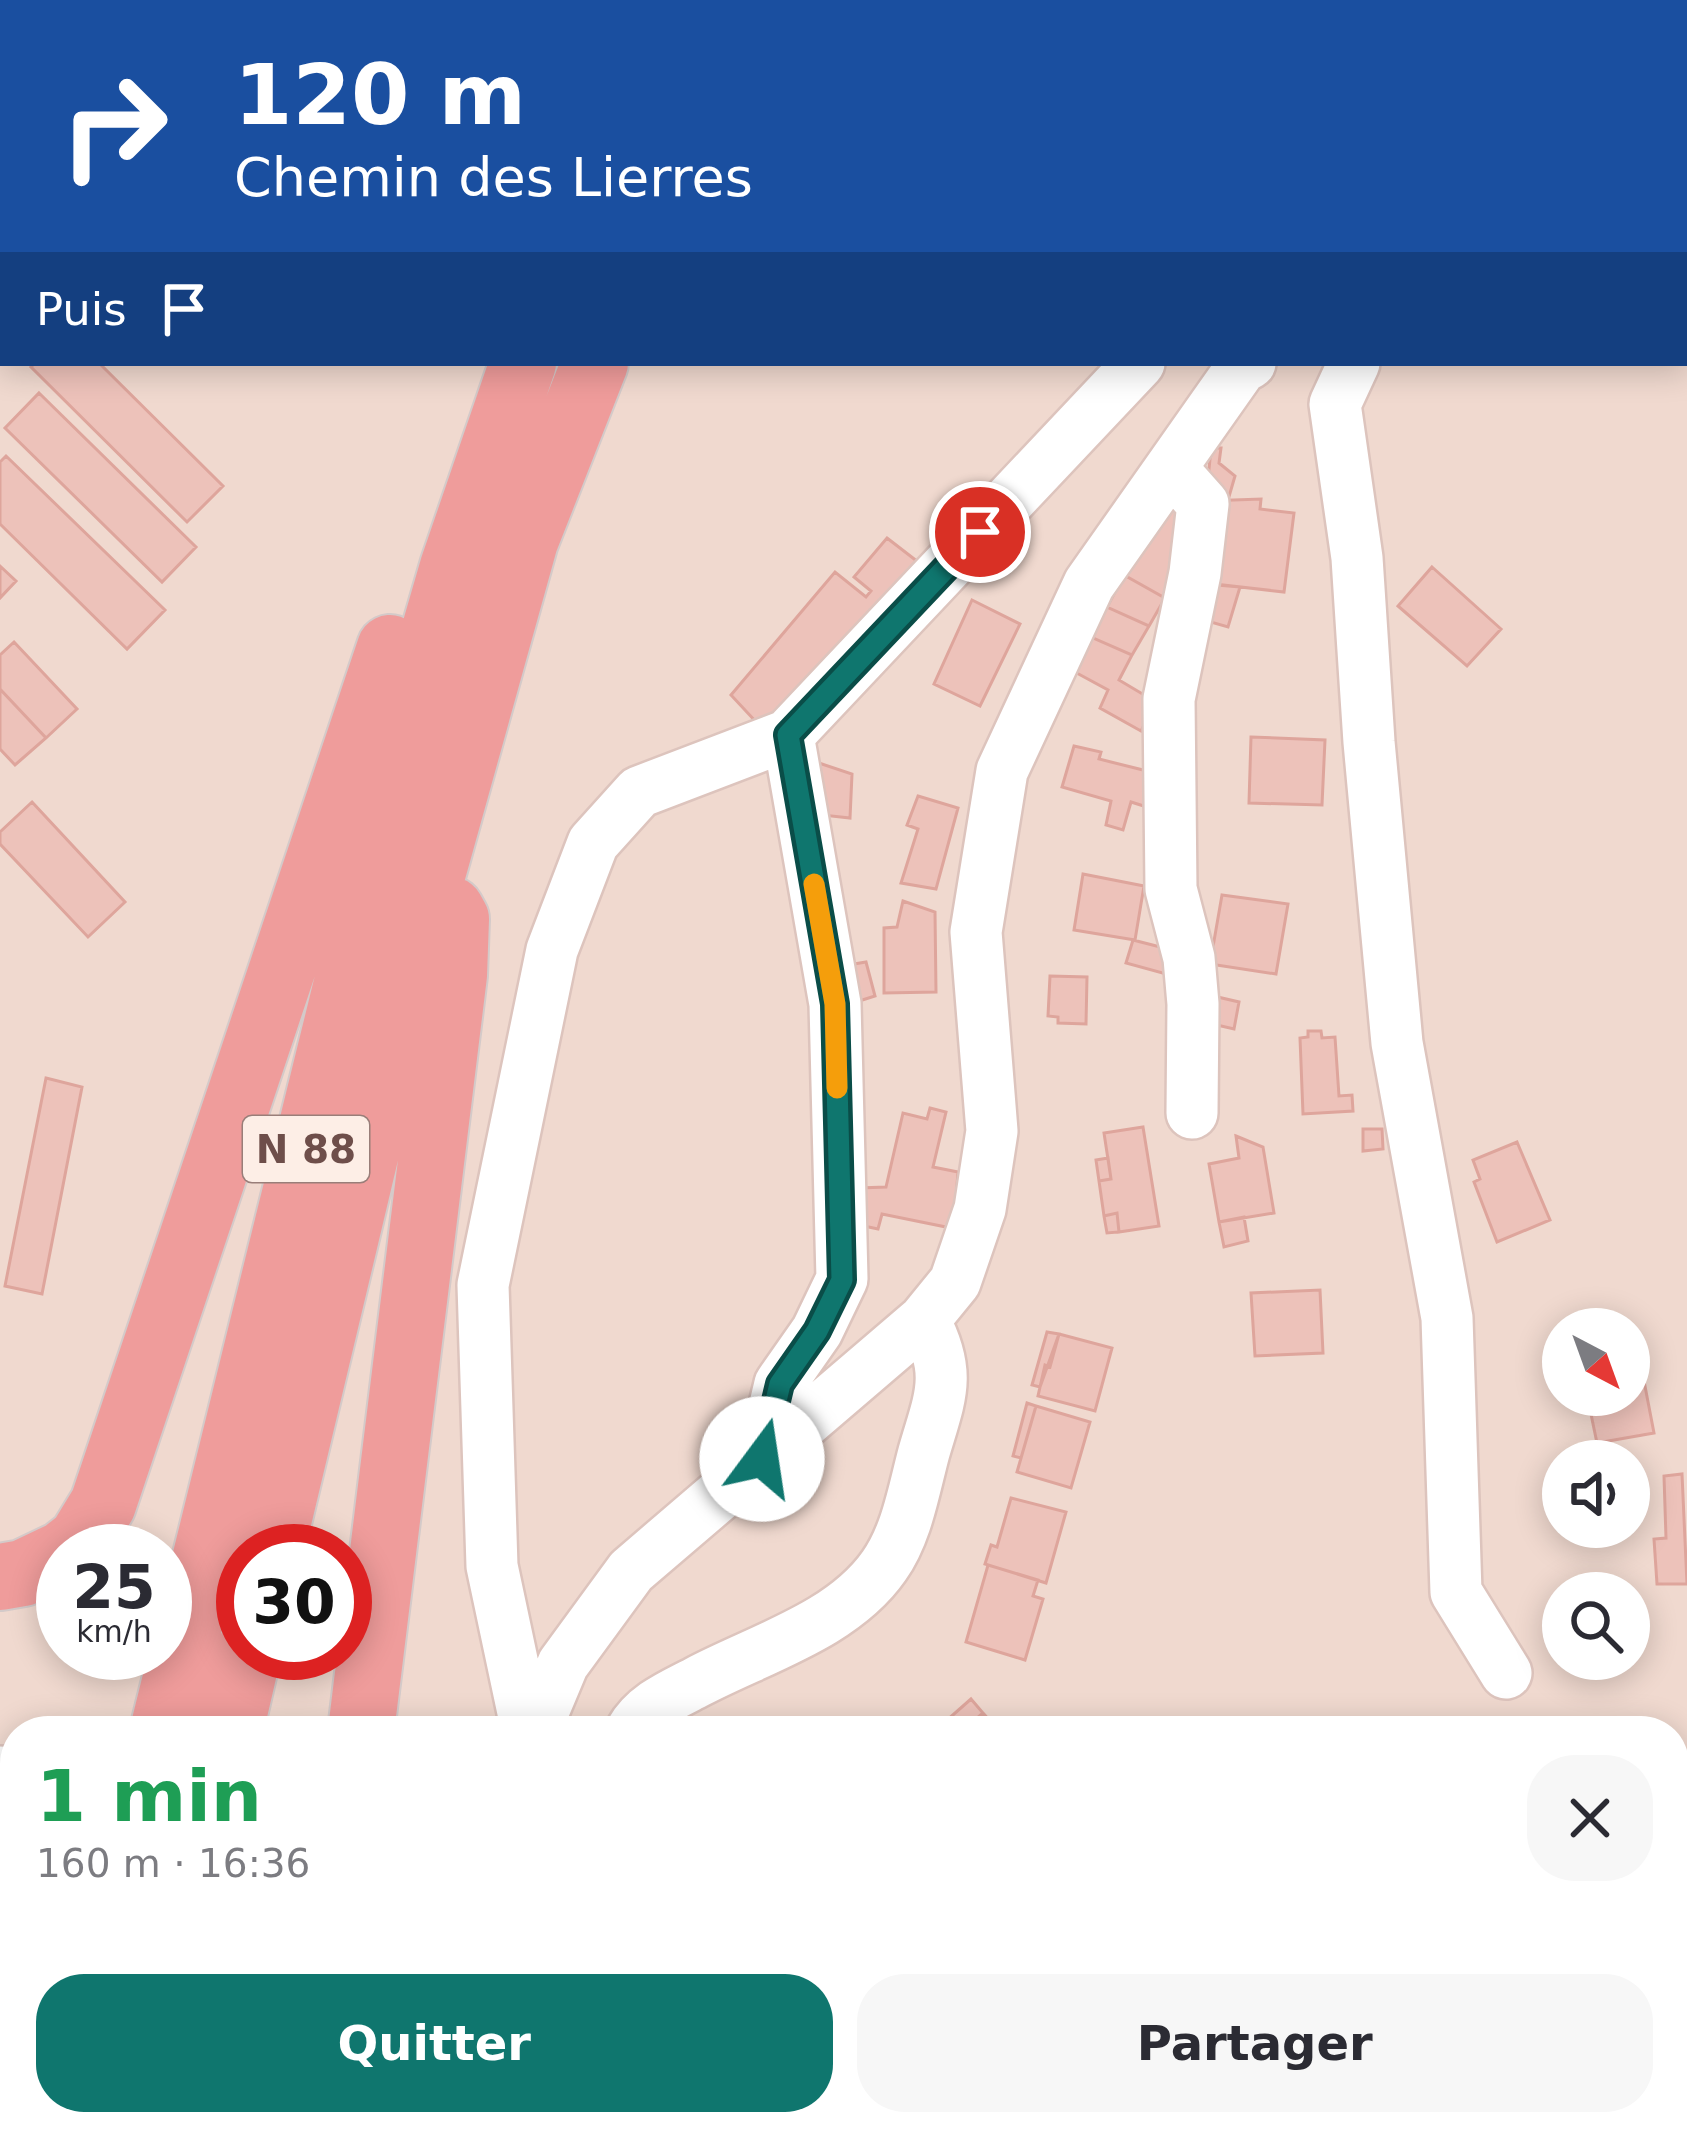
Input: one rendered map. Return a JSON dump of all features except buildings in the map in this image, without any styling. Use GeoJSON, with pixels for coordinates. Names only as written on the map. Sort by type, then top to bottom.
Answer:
{"type":"FeatureCollection","features":[{"type":"Feature","properties":{"kind":"highway","name":"N 88"},"geometry":{"type":"LineString","coordinates":[[167,1716],[453,567],[522,366]]}},
{"type":"Feature","properties":{"kind":"highway","name":"N 88"},"geometry":{"type":"LineString","coordinates":[[277,1524],[432,875],[525,541],[595,366]]}},
{"type":"Feature","properties":{"kind":"highway"},"geometry":{"type":"LineString","coordinates":[[91,1524],[103,1504],[400,616],[453,567]]}},
{"type":"Feature","properties":{"kind":"highway"},"geometry":{"type":"LineString","coordinates":[[364,1716],[454,975],[456,919],[432,875]]}},
{"type":"Feature","properties":{"kind":"highway"},"geometry":{"type":"LineString","coordinates":[[0,1577],[36,1566]]}},
{"type":"Feature","properties":{"kind":"highway"},"geometry":{"type":"LineString","coordinates":[[233,1716],[242,1680]]}},
{"type":"Feature","properties":{"kind":"street"},"geometry":{"type":"LineString","coordinates":[[527,1716],[492,1566],[483,1286],[552,950],[593,844],[639,791],[788,735],[1136,366]]}},
{"type":"Feature","properties":{"kind":"street"},"geometry":{"type":"LineString","coordinates":[[538,1716],[563,1664],[632,1571],[924,1320],[955,1282],[980,1209],[992,1131],[976,932],[1002,771],[1089,584],[1245,366]]}},
{"type":"Feature","properties":{"kind":"street"},"geometry":{"type":"LineString","coordinates":[[1353,366],[1335,404],[1357,558],[1397,1043],[1447,1318],[1456,1592],[1506,1673]]}},
{"type":"Feature","properties":{"kind":"street"},"geometry":{"type":"LineString","coordinates":[[1172,468],[1204,504],[1169,700],[1171,889],[1189,958],[1192,1113]]}},
{"type":"Feature","properties":{"kind":"street"},"geometry":{"type":"LineString","coordinates":[[762,1459],[780,1384],[817,1331],[842,1280],[835,1004],[788,735]]}},
{"type":"Feature","properties":{"kind":"street"},"geometry":{"type":"LineString","coordinates":[[644,1716],[655,1704],[816,1624],[857,1595],[886,1564],[905,1521],[941,1393],[940,1349],[924,1320]]}},
{"type":"Feature","properties":{"kind":"shaded area"},"geometry":{"type":"Polygon","coordinates":[[[0,366],[1687,366],[1687,1716],[0,1716],[0,366]]]}},
{"type":"Feature","properties":{"kind":"slow traffic"},"geometry":{"type":"LineString","coordinates":[[814,884],[835,1004],[837,1088]]}},
{"type":"Feature","properties":{"kind":"route"},"geometry":{"type":"LineString","coordinates":[[762,1459],[780,1384],[817,1331],[842,1280],[835,1004],[788,735],[980,532]]}}]}
